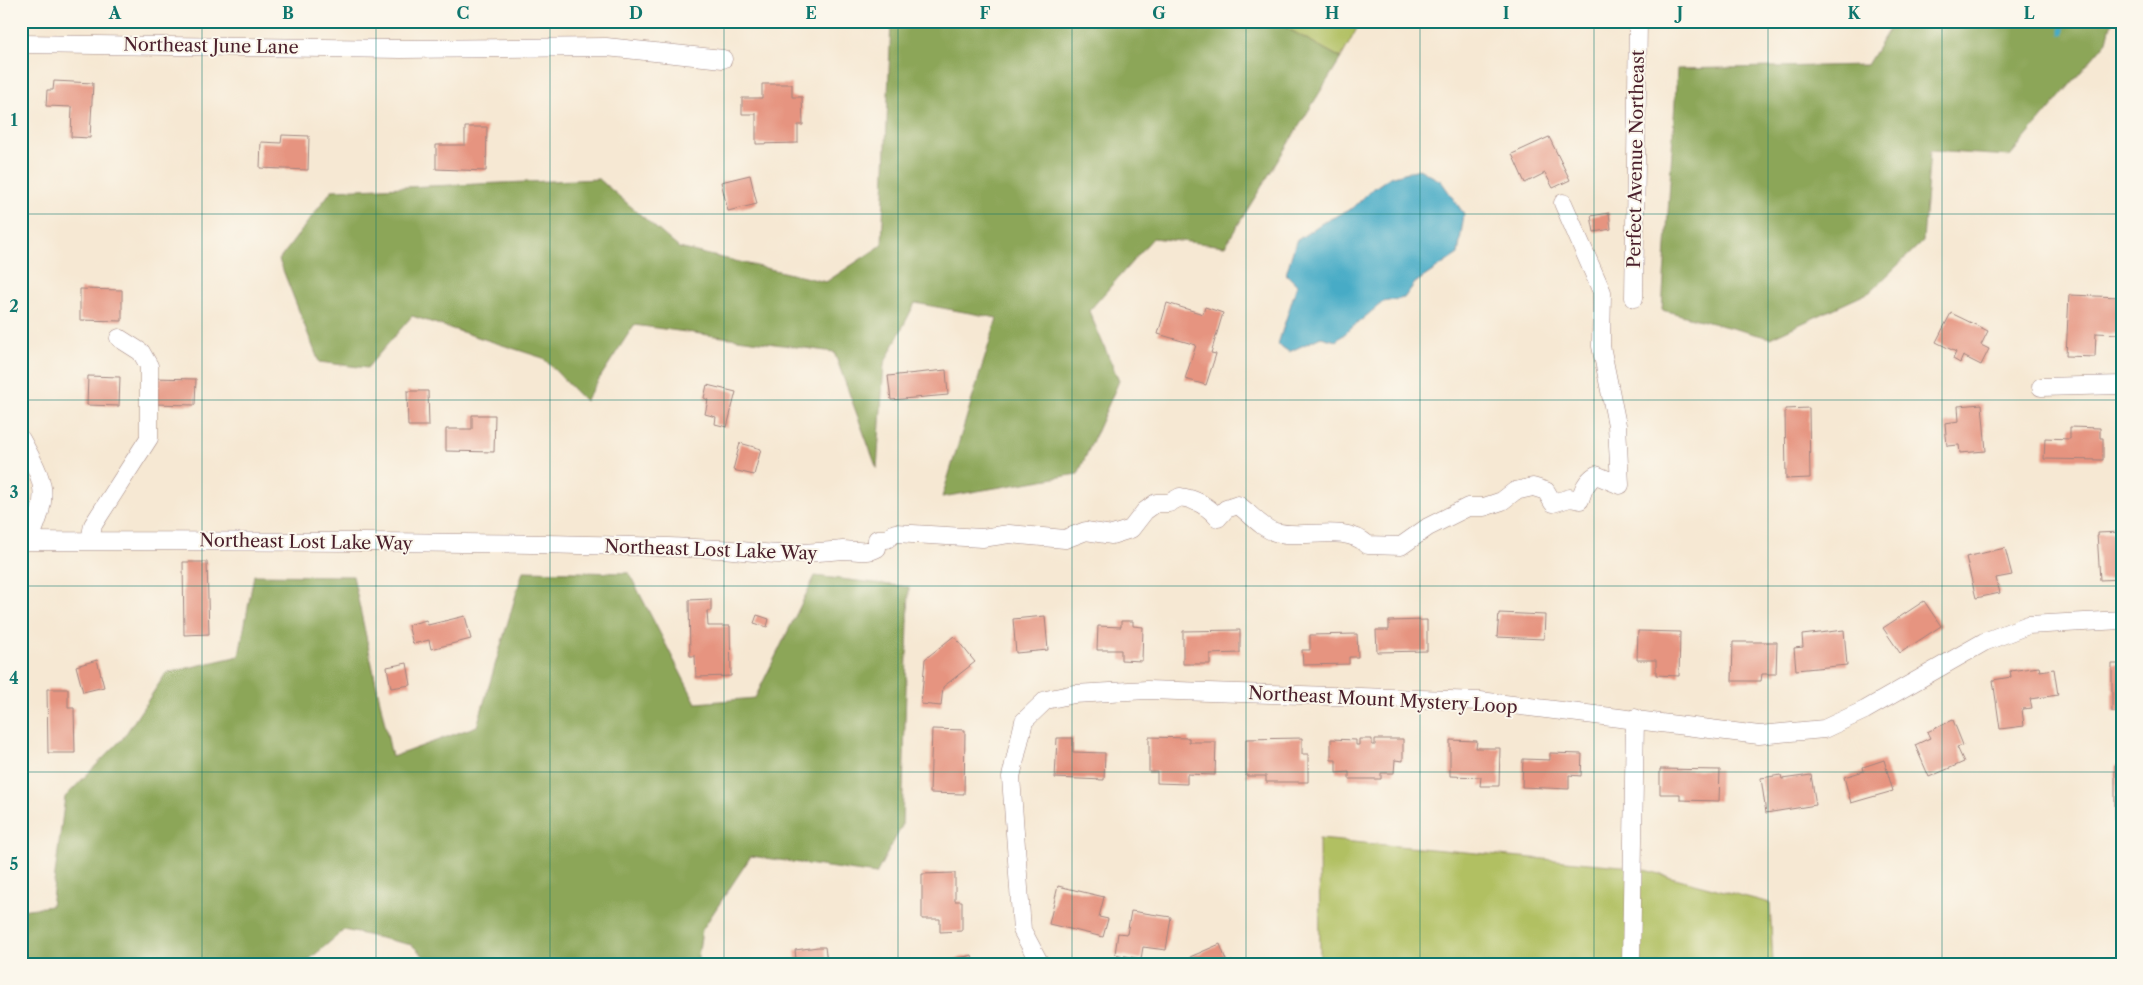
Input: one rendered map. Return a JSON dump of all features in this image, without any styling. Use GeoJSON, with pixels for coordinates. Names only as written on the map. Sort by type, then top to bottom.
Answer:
{"type":"FeatureCollection","features":[{"type":"Feature","properties":{"kind":"street","name":"Perfect Avenue Northeast"},"geometry":{"type":"LineString","coordinates":[[1634,298],[1638,21]]}},
{"type":"Feature","properties":{"kind":"street","name":"Northeast June Lane"},"geometry":{"type":"LineString","coordinates":[[21,44],[401,49],[606,47],[722,59]]}},
{"type":"Feature","properties":{"kind":"street","name":"Northeast Lost Lake Way"},"geometry":{"type":"LineString","coordinates":[[25,541],[630,546],[745,550],[781,554],[828,553],[842,550],[871,551],[877,548],[877,539],[888,539],[895,533],[982,538],[1009,534],[1065,539],[1086,531],[1112,534],[1131,528],[1145,511],[1156,503],[1169,503],[1180,497],[1191,499],[1208,508],[1218,518],[1226,509],[1238,505],[1269,530],[1278,532],[1331,534],[1360,538],[1368,545],[1401,546],[1428,527],[1468,507],[1484,507],[1502,501],[1515,491],[1533,487],[1546,490],[1553,503],[1570,498],[1580,500],[1590,478],[1596,475],[1620,484],[1615,411],[1601,346],[1602,292],[1564,203]]}},
{"type":"Feature","properties":{"kind":"street"},"geometry":{"type":"LineString","coordinates":[[90,541],[93,525],[150,438],[150,366],[141,352],[119,338]]}},
{"type":"Feature","properties":{"kind":"street"},"geometry":{"type":"LineString","coordinates":[[2040,387],[2122,385]]}},
{"type":"Feature","properties":{"kind":"street"},"geometry":{"type":"LineString","coordinates":[[21,439],[33,460],[44,492],[42,512],[25,541]]}},
{"type":"Feature","properties":{"kind":"street","name":"Northeast Mount Mystery Loop"},"geometry":{"type":"LineString","coordinates":[[1040,964],[1022,930],[1011,778],[1024,721],[1046,700],[1074,694],[1147,690],[1480,701],[1635,718],[1759,735],[1824,728],[1865,710],[1984,642],[2028,625],[2122,620]]}},
{"type":"Feature","properties":{"kind":"street"},"geometry":{"type":"LineString","coordinates":[[1631,964],[1635,718]]}},
{"type":"Feature","properties":{"kind":"green space"},"geometry":{"type":"Polygon","coordinates":[[[891,21],[1274,21],[1341,58],[1225,246],[1153,238],[1089,311],[1119,381],[1078,474],[942,497],[997,318],[915,303],[884,364],[877,469],[834,352],[634,325],[585,401],[543,358],[412,316],[367,368],[319,362],[279,260],[332,190],[599,179],[679,248],[826,282],[882,245],[891,21]]]}},
{"type":"Feature","properties":{"kind":"green space"},"geometry":{"type":"Polygon","coordinates":[[[1274,21],[1361,21],[1341,58],[1274,21]]]}},
{"type":"Feature","properties":{"kind":"green space"},"geometry":{"type":"Polygon","coordinates":[[[1894,21],[2112,21],[2107,41],[2010,156],[1930,151],[1923,241],[1870,292],[1770,338],[1662,310],[1677,69],[1867,65],[1894,21]]]}},
{"type":"Feature","properties":{"kind":"green space"},"geometry":{"type":"Polygon","coordinates":[[[523,571],[629,573],[696,703],[755,698],[815,576],[909,587],[902,826],[876,874],[751,856],[702,930],[697,964],[432,964],[412,945],[344,930],[304,964],[21,964],[21,910],[51,906],[65,797],[123,738],[166,673],[239,656],[254,575],[353,576],[392,757],[477,726],[523,571]]]}},
{"type":"Feature","properties":{"kind":"green space"},"geometry":{"type":"Polygon","coordinates":[[[1319,839],[1633,867],[1770,903],[1773,964],[1320,964],[1319,839]]]}},
{"type":"Feature","properties":{"kind":"water"},"geometry":{"type":"Polygon","coordinates":[[[1419,169],[1441,181],[1464,214],[1458,254],[1415,283],[1404,298],[1383,302],[1336,341],[1321,337],[1289,352],[1278,344],[1297,285],[1286,274],[1296,241],[1322,223],[1353,208],[1370,191],[1390,177],[1419,169]]]}},
{"type":"Feature","properties":{"kind":"building"},"geometry":{"type":"Polygon","coordinates":[[[54,81],[93,83],[90,138],[71,137],[72,107],[46,106],[47,90],[53,90],[54,81]]]}},
{"type":"Feature","properties":{"kind":"building"},"geometry":{"type":"Polygon","coordinates":[[[762,84],[792,84],[792,97],[802,97],[803,125],[798,125],[798,143],[756,144],[756,114],[742,114],[742,98],[762,98],[762,84]]]}},
{"type":"Feature","properties":{"kind":"building"},"geometry":{"type":"Polygon","coordinates":[[[2119,86],[2122,86],[2122,119],[2118,119],[2119,86]]]}},
{"type":"Feature","properties":{"kind":"building"},"geometry":{"type":"Polygon","coordinates":[[[465,127],[487,127],[486,171],[436,169],[436,145],[465,145],[465,127]]]}},
{"type":"Feature","properties":{"kind":"building"},"geometry":{"type":"Polygon","coordinates":[[[282,135],[309,136],[308,170],[260,168],[261,142],[281,143],[282,135]]]}},
{"type":"Feature","properties":{"kind":"building"},"geometry":{"type":"Polygon","coordinates":[[[1549,137],[1570,180],[1553,188],[1545,173],[1525,183],[1512,154],[1549,137]]]}},
{"type":"Feature","properties":{"kind":"building"},"geometry":{"type":"Polygon","coordinates":[[[750,175],[757,204],[728,211],[721,182],[750,175]]]}},
{"type":"Feature","properties":{"kind":"building"},"geometry":{"type":"Polygon","coordinates":[[[1609,213],[1611,229],[1594,232],[1591,216],[1609,213]]]}},
{"type":"Feature","properties":{"kind":"building"},"geometry":{"type":"Polygon","coordinates":[[[80,289],[122,290],[122,321],[80,320],[80,289]]]}},
{"type":"Feature","properties":{"kind":"building"},"geometry":{"type":"Polygon","coordinates":[[[2069,295],[2121,297],[2119,334],[2096,333],[2095,357],[2066,356],[2069,295]]]}},
{"type":"Feature","properties":{"kind":"building"},"geometry":{"type":"Polygon","coordinates":[[[1167,303],[1203,314],[1205,307],[1223,313],[1211,353],[1216,354],[1206,385],[1185,379],[1196,345],[1158,334],[1167,303]]]}},
{"type":"Feature","properties":{"kind":"building"},"geometry":{"type":"Polygon","coordinates":[[[1951,313],[1988,331],[1981,345],[1989,349],[1981,365],[1963,356],[1960,363],[1953,359],[1956,352],[1936,342],[1951,313]]]}},
{"type":"Feature","properties":{"kind":"building"},"geometry":{"type":"Polygon","coordinates":[[[946,370],[948,395],[891,400],[888,376],[946,370]]]}},
{"type":"Feature","properties":{"kind":"building"},"geometry":{"type":"Polygon","coordinates":[[[88,376],[120,377],[119,406],[87,405],[88,376]]]}},
{"type":"Feature","properties":{"kind":"building"},"geometry":{"type":"Polygon","coordinates":[[[153,378],[196,379],[195,405],[153,404],[153,378]]]}},
{"type":"Feature","properties":{"kind":"building"},"geometry":{"type":"Polygon","coordinates":[[[707,385],[736,392],[727,427],[715,424],[716,417],[705,414],[708,400],[704,398],[707,385]]]}},
{"type":"Feature","properties":{"kind":"building"},"geometry":{"type":"Polygon","coordinates":[[[407,391],[428,391],[429,426],[408,426],[407,391]]]}},
{"type":"Feature","properties":{"kind":"building"},"geometry":{"type":"Polygon","coordinates":[[[1982,404],[1986,451],[1960,453],[1959,445],[1947,446],[1945,423],[1959,421],[1958,406],[1982,404]]]}},
{"type":"Feature","properties":{"kind":"building"},"geometry":{"type":"Polygon","coordinates":[[[1809,408],[1810,478],[1786,479],[1785,409],[1809,408]]]}},
{"type":"Feature","properties":{"kind":"building"},"geometry":{"type":"Polygon","coordinates":[[[472,415],[495,415],[494,452],[446,451],[446,429],[472,429],[472,415]]]}},
{"type":"Feature","properties":{"kind":"building"},"geometry":{"type":"Polygon","coordinates":[[[2070,427],[2100,428],[2100,438],[2103,438],[2103,460],[2044,459],[2045,438],[2070,439],[2070,427]]]}},
{"type":"Feature","properties":{"kind":"building"},"geometry":{"type":"Polygon","coordinates":[[[740,443],[761,449],[754,475],[733,470],[740,443]]]}},
{"type":"Feature","properties":{"kind":"building"},"geometry":{"type":"Polygon","coordinates":[[[2122,532],[2122,579],[2100,580],[2097,533],[2122,532]]]}},
{"type":"Feature","properties":{"kind":"building"},"geometry":{"type":"Polygon","coordinates":[[[2005,548],[2012,575],[1996,578],[2000,593],[1976,598],[1966,557],[2005,548]]]}},
{"type":"Feature","properties":{"kind":"building"},"geometry":{"type":"Polygon","coordinates":[[[183,562],[207,562],[209,634],[184,635],[183,562]]]}},
{"type":"Feature","properties":{"kind":"building"},"geometry":{"type":"Polygon","coordinates":[[[711,599],[711,611],[707,611],[708,626],[730,626],[731,676],[696,677],[695,656],[690,656],[689,600],[711,599]]]}},
{"type":"Feature","properties":{"kind":"building"},"geometry":{"type":"Polygon","coordinates":[[[1924,601],[1941,626],[1900,653],[1883,628],[1924,601]]]}},
{"type":"Feature","properties":{"kind":"building"},"geometry":{"type":"Polygon","coordinates":[[[1499,613],[1545,615],[1544,639],[1497,637],[1499,613]]]}},
{"type":"Feature","properties":{"kind":"building"},"geometry":{"type":"Polygon","coordinates":[[[757,615],[769,619],[767,627],[754,623],[757,615]]]}},
{"type":"Feature","properties":{"kind":"building"},"geometry":{"type":"Polygon","coordinates":[[[465,616],[471,639],[431,649],[429,640],[413,644],[408,625],[426,620],[428,625],[465,616]]]}},
{"type":"Feature","properties":{"kind":"building"},"geometry":{"type":"Polygon","coordinates":[[[1045,616],[1048,650],[1016,653],[1013,619],[1045,616]]]}},
{"type":"Feature","properties":{"kind":"building"},"geometry":{"type":"Polygon","coordinates":[[[1427,620],[1427,651],[1377,652],[1376,630],[1389,630],[1389,621],[1427,620]]]}},
{"type":"Feature","properties":{"kind":"building"},"geometry":{"type":"Polygon","coordinates":[[[1121,621],[1133,621],[1133,626],[1143,627],[1142,661],[1121,660],[1121,650],[1097,650],[1098,626],[1121,627],[1121,621]]]}},
{"type":"Feature","properties":{"kind":"building"},"geometry":{"type":"Polygon","coordinates":[[[1240,630],[1240,653],[1210,654],[1210,664],[1183,664],[1183,631],[1240,630]]]}},
{"type":"Feature","properties":{"kind":"building"},"geometry":{"type":"Polygon","coordinates":[[[1844,630],[1847,665],[1796,670],[1794,648],[1803,647],[1802,635],[1844,630]]]}},
{"type":"Feature","properties":{"kind":"building"},"geometry":{"type":"Polygon","coordinates":[[[1638,631],[1680,632],[1679,676],[1656,675],[1656,660],[1637,660],[1638,631]]]}},
{"type":"Feature","properties":{"kind":"building"},"geometry":{"type":"Polygon","coordinates":[[[1357,634],[1358,657],[1349,657],[1349,664],[1303,665],[1302,650],[1310,650],[1310,635],[1357,634]]]}},
{"type":"Feature","properties":{"kind":"building"},"geometry":{"type":"Polygon","coordinates":[[[954,636],[975,662],[943,687],[941,706],[921,704],[925,659],[954,636]]]}},
{"type":"Feature","properties":{"kind":"building"},"geometry":{"type":"Polygon","coordinates":[[[1733,642],[1777,642],[1776,674],[1762,674],[1761,681],[1732,681],[1733,642]]]}},
{"type":"Feature","properties":{"kind":"building"},"geometry":{"type":"Polygon","coordinates":[[[97,660],[104,687],[83,692],[76,666],[97,660]]]}},
{"type":"Feature","properties":{"kind":"building"},"geometry":{"type":"Polygon","coordinates":[[[407,663],[411,685],[391,688],[387,667],[407,663]]]}},
{"type":"Feature","properties":{"kind":"building"},"geometry":{"type":"Polygon","coordinates":[[[2112,664],[2122,664],[2122,712],[2112,712],[2112,664]]]}},
{"type":"Feature","properties":{"kind":"building"},"geometry":{"type":"Polygon","coordinates":[[[2039,667],[2040,671],[2054,669],[2058,695],[2030,699],[2032,708],[2022,709],[2024,726],[2000,729],[1993,680],[2011,677],[2010,671],[2039,667]]]}},
{"type":"Feature","properties":{"kind":"building"},"geometry":{"type":"Polygon","coordinates":[[[47,689],[68,689],[68,708],[74,708],[75,753],[48,753],[47,689]]]}},
{"type":"Feature","properties":{"kind":"building"},"geometry":{"type":"Polygon","coordinates":[[[1953,720],[1963,745],[1957,747],[1964,762],[1929,777],[1915,745],[1930,738],[1927,732],[1953,720]]]}},
{"type":"Feature","properties":{"kind":"building"},"geometry":{"type":"Polygon","coordinates":[[[932,729],[965,730],[964,794],[930,793],[932,729]]]}},
{"type":"Feature","properties":{"kind":"building"},"geometry":{"type":"Polygon","coordinates":[[[1149,737],[1189,738],[1189,742],[1216,742],[1215,775],[1187,774],[1187,784],[1157,783],[1157,772],[1149,772],[1149,737]]]}},
{"type":"Feature","properties":{"kind":"building"},"geometry":{"type":"Polygon","coordinates":[[[1057,738],[1073,738],[1073,752],[1105,753],[1104,780],[1055,778],[1057,738]]]}},
{"type":"Feature","properties":{"kind":"building"},"geometry":{"type":"Polygon","coordinates":[[[1302,738],[1302,754],[1308,754],[1308,782],[1266,782],[1266,776],[1246,776],[1246,739],[1302,738]]]}},
{"type":"Feature","properties":{"kind":"building"},"geometry":{"type":"Polygon","coordinates":[[[1331,739],[1356,740],[1356,745],[1359,745],[1359,739],[1372,739],[1372,745],[1375,745],[1375,739],[1403,739],[1403,761],[1395,760],[1394,773],[1381,773],[1381,779],[1349,779],[1349,772],[1336,773],[1336,760],[1331,760],[1331,739]]]}},
{"type":"Feature","properties":{"kind":"building"},"geometry":{"type":"Polygon","coordinates":[[[1450,740],[1477,741],[1476,748],[1500,748],[1499,786],[1480,786],[1481,777],[1450,776],[1450,740]]]}},
{"type":"Feature","properties":{"kind":"building"},"geometry":{"type":"Polygon","coordinates":[[[1550,753],[1582,754],[1581,776],[1569,775],[1569,789],[1522,787],[1523,759],[1550,760],[1550,753]]]}},
{"type":"Feature","properties":{"kind":"building"},"geometry":{"type":"Polygon","coordinates":[[[1884,760],[1893,791],[1851,803],[1844,777],[1864,771],[1863,767],[1884,760]]]}},
{"type":"Feature","properties":{"kind":"building"},"geometry":{"type":"Polygon","coordinates":[[[2115,765],[2122,765],[2122,820],[2115,820],[2115,765]]]}},
{"type":"Feature","properties":{"kind":"building"},"geometry":{"type":"Polygon","coordinates":[[[1660,769],[1720,770],[1719,801],[1680,800],[1680,794],[1660,794],[1660,769]]]}},
{"type":"Feature","properties":{"kind":"building"},"geometry":{"type":"Polygon","coordinates":[[[1781,775],[1782,779],[1811,775],[1816,805],[1766,813],[1761,778],[1781,775]]]}},
{"type":"Feature","properties":{"kind":"building"},"geometry":{"type":"Polygon","coordinates":[[[955,873],[955,901],[962,901],[962,931],[940,932],[940,919],[922,919],[922,874],[955,873]]]}},
{"type":"Feature","properties":{"kind":"building"},"geometry":{"type":"Polygon","coordinates":[[[1058,886],[1104,897],[1099,917],[1108,919],[1103,937],[1049,924],[1058,886]]]}},
{"type":"Feature","properties":{"kind":"building"},"geometry":{"type":"Polygon","coordinates":[[[1131,911],[1171,917],[1166,950],[1143,947],[1141,959],[1115,954],[1118,933],[1127,934],[1131,911]]]}},
{"type":"Feature","properties":{"kind":"building"},"geometry":{"type":"Polygon","coordinates":[[[1220,944],[1227,963],[1232,961],[1233,964],[1193,964],[1190,957],[1220,944]]]}},
{"type":"Feature","properties":{"kind":"building"},"geometry":{"type":"Polygon","coordinates":[[[825,947],[827,962],[820,962],[819,958],[816,958],[817,964],[780,964],[780,961],[796,959],[795,950],[825,947]]]}},
{"type":"Feature","properties":{"kind":"building"},"geometry":{"type":"Polygon","coordinates":[[[972,955],[974,964],[939,964],[939,963],[972,955]]]}},
{"type":"Feature","properties":{"kind":"waterway"},"geometry":{"type":"LineString","coordinates":[[2062,21],[2062,33]]}}]}
